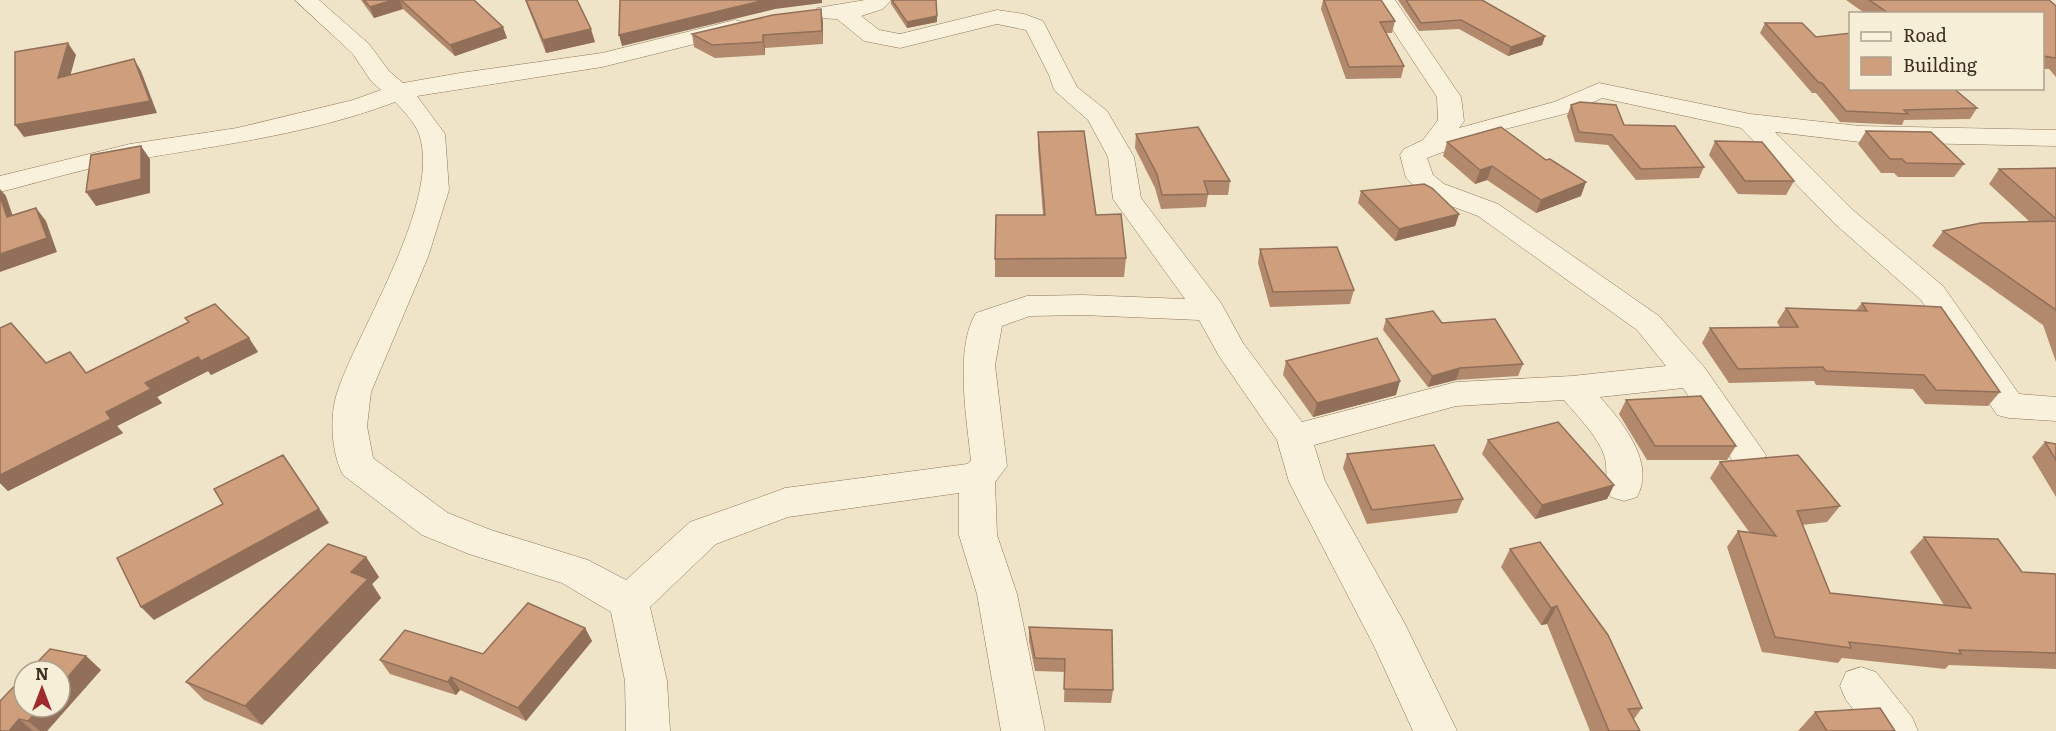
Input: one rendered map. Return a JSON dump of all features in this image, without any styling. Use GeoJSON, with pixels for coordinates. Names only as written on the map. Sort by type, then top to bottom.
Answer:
{"type":"FeatureCollection","features":[{"type":"Feature","properties":{"kind":"street"},"geometry":{"type":"LineString","coordinates":[[306,0],[361,49],[380,76],[412,104],[432,134],[435,157],[435,190],[413,257],[354,392],[350,426],[356,465],[435,524],[483,543],[574,571],[629,602],[646,681],[648,731]]}},
{"type":"Feature","properties":{"kind":"street"},"geometry":{"type":"LineString","coordinates":[[808,15],[877,4],[880,0]]}},
{"type":"Feature","properties":{"kind":"street"},"geometry":{"type":"LineString","coordinates":[[1384,0],[1449,97],[1450,121],[1432,146]]}},
{"type":"Feature","properties":{"kind":"street"},"geometry":{"type":"LineString","coordinates":[[842,11],[872,36],[900,41],[997,17],[1024,21],[1035,26],[1061,75],[1066,90],[1098,116],[1121,157],[1126,199],[1210,310],[1230,348],[1294,437],[1307,482],[1390,637],[1435,731]]}},
{"type":"Feature","properties":{"kind":"street"},"geometry":{"type":"LineString","coordinates":[[0,184],[130,152],[237,136],[361,106],[397,92],[460,80],[602,60],[753,23]]}},
{"type":"Feature","properties":{"kind":"street"},"geometry":{"type":"LineString","coordinates":[[1748,455],[1692,375],[1648,323],[1488,210],[1434,190],[1420,178],[1413,155],[1496,124],[1563,107],[1599,90],[1750,122],[1860,134],[2056,138]]}},
{"type":"Feature","properties":{"kind":"street"},"geometry":{"type":"LineString","coordinates":[[1750,122],[1844,217],[1932,293],[2008,406],[2056,409]]}},
{"type":"Feature","properties":{"kind":"street"},"geometry":{"type":"LineString","coordinates":[[629,602],[703,533],[785,503],[977,477],[989,466],[979,364],[987,320],[1027,306],[1083,305],[1210,310]]}},
{"type":"Feature","properties":{"kind":"street"},"geometry":{"type":"LineString","coordinates":[[1294,437],[1456,394],[1572,388],[1692,375]]}},
{"type":"Feature","properties":{"kind":"street"},"geometry":{"type":"LineString","coordinates":[[1572,388],[1596,415],[1623,454],[1624,488]]}},
{"type":"Feature","properties":{"kind":"street"},"geometry":{"type":"LineString","coordinates":[[977,477],[978,535],[997,594],[1023,731]]}},
{"type":"Feature","properties":{"kind":"street"},"geometry":{"type":"LineString","coordinates":[[1861,686],[1896,731]]}},
{"type":"Feature","properties":{"kind":"building"},"geometry":{"type":"Polygon","coordinates":[[[364,0],[393,0],[370,7],[364,0]]]}},
{"type":"Feature","properties":{"kind":"building"},"geometry":{"type":"Polygon","coordinates":[[[401,0],[474,0],[503,27],[450,45],[401,0]]]}},
{"type":"Feature","properties":{"kind":"building"},"geometry":{"type":"Polygon","coordinates":[[[526,0],[577,0],[591,29],[543,40],[526,0]]]}},
{"type":"Feature","properties":{"kind":"building"},"geometry":{"type":"Polygon","coordinates":[[[620,0],[765,0],[619,35],[620,0]]]}},
{"type":"Feature","properties":{"kind":"building"},"geometry":{"type":"Polygon","coordinates":[[[892,0],[936,0],[937,16],[907,22],[892,0]]]}},
{"type":"Feature","properties":{"kind":"building"},"geometry":{"type":"Polygon","coordinates":[[[1324,0],[1381,0],[1395,21],[1380,22],[1404,66],[1349,67],[1324,0]]]}},
{"type":"Feature","properties":{"kind":"building"},"geometry":{"type":"Polygon","coordinates":[[[1406,0],[1482,0],[1545,36],[1511,47],[1461,20],[1421,23],[1406,0]]]}},
{"type":"Feature","properties":{"kind":"building"},"geometry":{"type":"Polygon","coordinates":[[[1869,0],[2049,0],[2056,6],[2056,58],[2044,56],[2044,12],[1887,12],[1869,0]]]}},
{"type":"Feature","properties":{"kind":"building"},"geometry":{"type":"Polygon","coordinates":[[[821,9],[822,31],[763,35],[763,42],[712,45],[692,34],[773,15],[821,9]]]}},
{"type":"Feature","properties":{"kind":"building"},"geometry":{"type":"Polygon","coordinates":[[[1765,23],[1802,23],[1816,37],[1849,33],[1849,90],[1955,90],[1977,108],[1904,110],[1908,114],[1846,111],[1822,83],[1818,82],[1765,23]]]}},
{"type":"Feature","properties":{"kind":"building"},"geometry":{"type":"Polygon","coordinates":[[[68,43],[58,78],[134,59],[150,101],[15,125],[15,52],[68,43]]]}},
{"type":"Feature","properties":{"kind":"building"},"geometry":{"type":"Polygon","coordinates":[[[1580,102],[1616,105],[1624,125],[1675,126],[1704,167],[1641,169],[1612,135],[1579,132],[1571,105],[1580,102]]]}},
{"type":"Feature","properties":{"kind":"building"},"geometry":{"type":"Polygon","coordinates":[[[1198,127],[1230,181],[1204,181],[1208,194],[1162,195],[1157,174],[1136,134],[1198,127]]]}},
{"type":"Feature","properties":{"kind":"building"},"geometry":{"type":"Polygon","coordinates":[[[1501,127],[1546,160],[1550,159],[1586,182],[1541,200],[1492,166],[1480,170],[1447,142],[1501,127]]]}},
{"type":"Feature","properties":{"kind":"building"},"geometry":{"type":"Polygon","coordinates":[[[1084,131],[1096,215],[1121,214],[1126,258],[995,259],[996,215],[1045,215],[1038,132],[1084,131]]]}},
{"type":"Feature","properties":{"kind":"building"},"geometry":{"type":"Polygon","coordinates":[[[1866,131],[1931,132],[1964,164],[1906,163],[1902,159],[1890,159],[1866,131]]]}},
{"type":"Feature","properties":{"kind":"building"},"geometry":{"type":"Polygon","coordinates":[[[1715,141],[1762,142],[1794,181],[1745,181],[1715,141]]]}},
{"type":"Feature","properties":{"kind":"building"},"geometry":{"type":"Polygon","coordinates":[[[141,146],[141,179],[86,192],[91,155],[141,146]]]}},
{"type":"Feature","properties":{"kind":"building"},"geometry":{"type":"Polygon","coordinates":[[[2056,168],[2056,219],[1999,169],[2056,168]]]}},
{"type":"Feature","properties":{"kind":"building"},"geometry":{"type":"Polygon","coordinates":[[[1424,184],[1432,188],[1459,214],[1399,229],[1361,191],[1424,184]]]}},
{"type":"Feature","properties":{"kind":"building"},"geometry":{"type":"Polygon","coordinates":[[[0,196],[7,217],[36,208],[47,238],[0,254],[0,196]]]}},
{"type":"Feature","properties":{"kind":"building"},"geometry":{"type":"Polygon","coordinates":[[[2056,221],[2056,310],[1943,231],[1981,223],[2056,221]]]}},
{"type":"Feature","properties":{"kind":"building"},"geometry":{"type":"Polygon","coordinates":[[[1337,247],[1354,290],[1273,292],[1260,249],[1337,247]]]}},
{"type":"Feature","properties":{"kind":"building"},"geometry":{"type":"Polygon","coordinates":[[[1862,303],[1941,307],[2000,392],[1936,390],[1924,375],[1826,371],[1823,367],[1738,369],[1710,328],[1798,327],[1786,308],[1867,311],[1862,303]]]}},
{"type":"Feature","properties":{"kind":"building"},"geometry":{"type":"Polygon","coordinates":[[[215,304],[249,338],[201,361],[198,357],[145,383],[151,389],[106,412],[111,419],[0,475],[0,328],[11,323],[46,363],[70,352],[86,373],[189,322],[185,318],[215,304]]]}},
{"type":"Feature","properties":{"kind":"building"},"geometry":{"type":"Polygon","coordinates":[[[1433,311],[1442,323],[1495,319],[1523,364],[1460,368],[1432,376],[1386,319],[1433,311]]]}},
{"type":"Feature","properties":{"kind":"building"},"geometry":{"type":"Polygon","coordinates":[[[1377,338],[1400,381],[1317,403],[1286,361],[1377,338]]]}},
{"type":"Feature","properties":{"kind":"building"},"geometry":{"type":"Polygon","coordinates":[[[1701,396],[1736,446],[1655,446],[1626,400],[1701,396]]]}},
{"type":"Feature","properties":{"kind":"building"},"geometry":{"type":"Polygon","coordinates":[[[1558,422],[1614,485],[1542,505],[1488,440],[1558,422]]]}},
{"type":"Feature","properties":{"kind":"building"},"geometry":{"type":"Polygon","coordinates":[[[2045,442],[2056,444],[2056,460],[2045,442]]]}},
{"type":"Feature","properties":{"kind":"building"},"geometry":{"type":"Polygon","coordinates":[[[1434,445],[1463,499],[1372,510],[1347,454],[1434,445]]]}},
{"type":"Feature","properties":{"kind":"building"},"geometry":{"type":"Polygon","coordinates":[[[283,455],[319,509],[141,607],[117,558],[223,504],[214,489],[283,455]]]}},
{"type":"Feature","properties":{"kind":"building"},"geometry":{"type":"Polygon","coordinates":[[[1798,455],[1840,506],[1797,511],[1830,593],[1971,608],[1924,537],[1998,539],[2022,572],[2056,574],[2056,653],[1959,650],[1961,654],[1849,642],[1851,648],[1775,637],[1738,531],[1776,536],[1720,462],[1798,455]]]}},
{"type":"Feature","properties":{"kind":"building"},"geometry":{"type":"Polygon","coordinates":[[[1540,542],[1608,635],[1642,708],[1628,709],[1640,731],[1609,731],[1557,606],[1551,608],[1510,549],[1540,542]]]}},
{"type":"Feature","properties":{"kind":"building"},"geometry":{"type":"Polygon","coordinates":[[[328,544],[366,557],[351,572],[368,579],[245,706],[186,682],[328,544]]]}},
{"type":"Feature","properties":{"kind":"building"},"geometry":{"type":"Polygon","coordinates":[[[528,603],[585,628],[518,708],[451,677],[448,682],[380,660],[405,630],[483,654],[528,603]]]}},
{"type":"Feature","properties":{"kind":"building"},"geometry":{"type":"Polygon","coordinates":[[[1029,627],[1112,630],[1113,690],[1064,689],[1065,659],[1035,658],[1029,627]]]}},
{"type":"Feature","properties":{"kind":"building"},"geometry":{"type":"Polygon","coordinates":[[[50,649],[86,656],[72,672],[72,659],[40,659],[50,649]]]}},
{"type":"Feature","properties":{"kind":"building"},"geometry":{"type":"Polygon","coordinates":[[[12,688],[12,719],[19,719],[9,731],[0,731],[0,701],[12,688]]]}},
{"type":"Feature","properties":{"kind":"building"},"geometry":{"type":"Polygon","coordinates":[[[1880,708],[1895,731],[1827,731],[1815,712],[1880,708]]]}}]}
